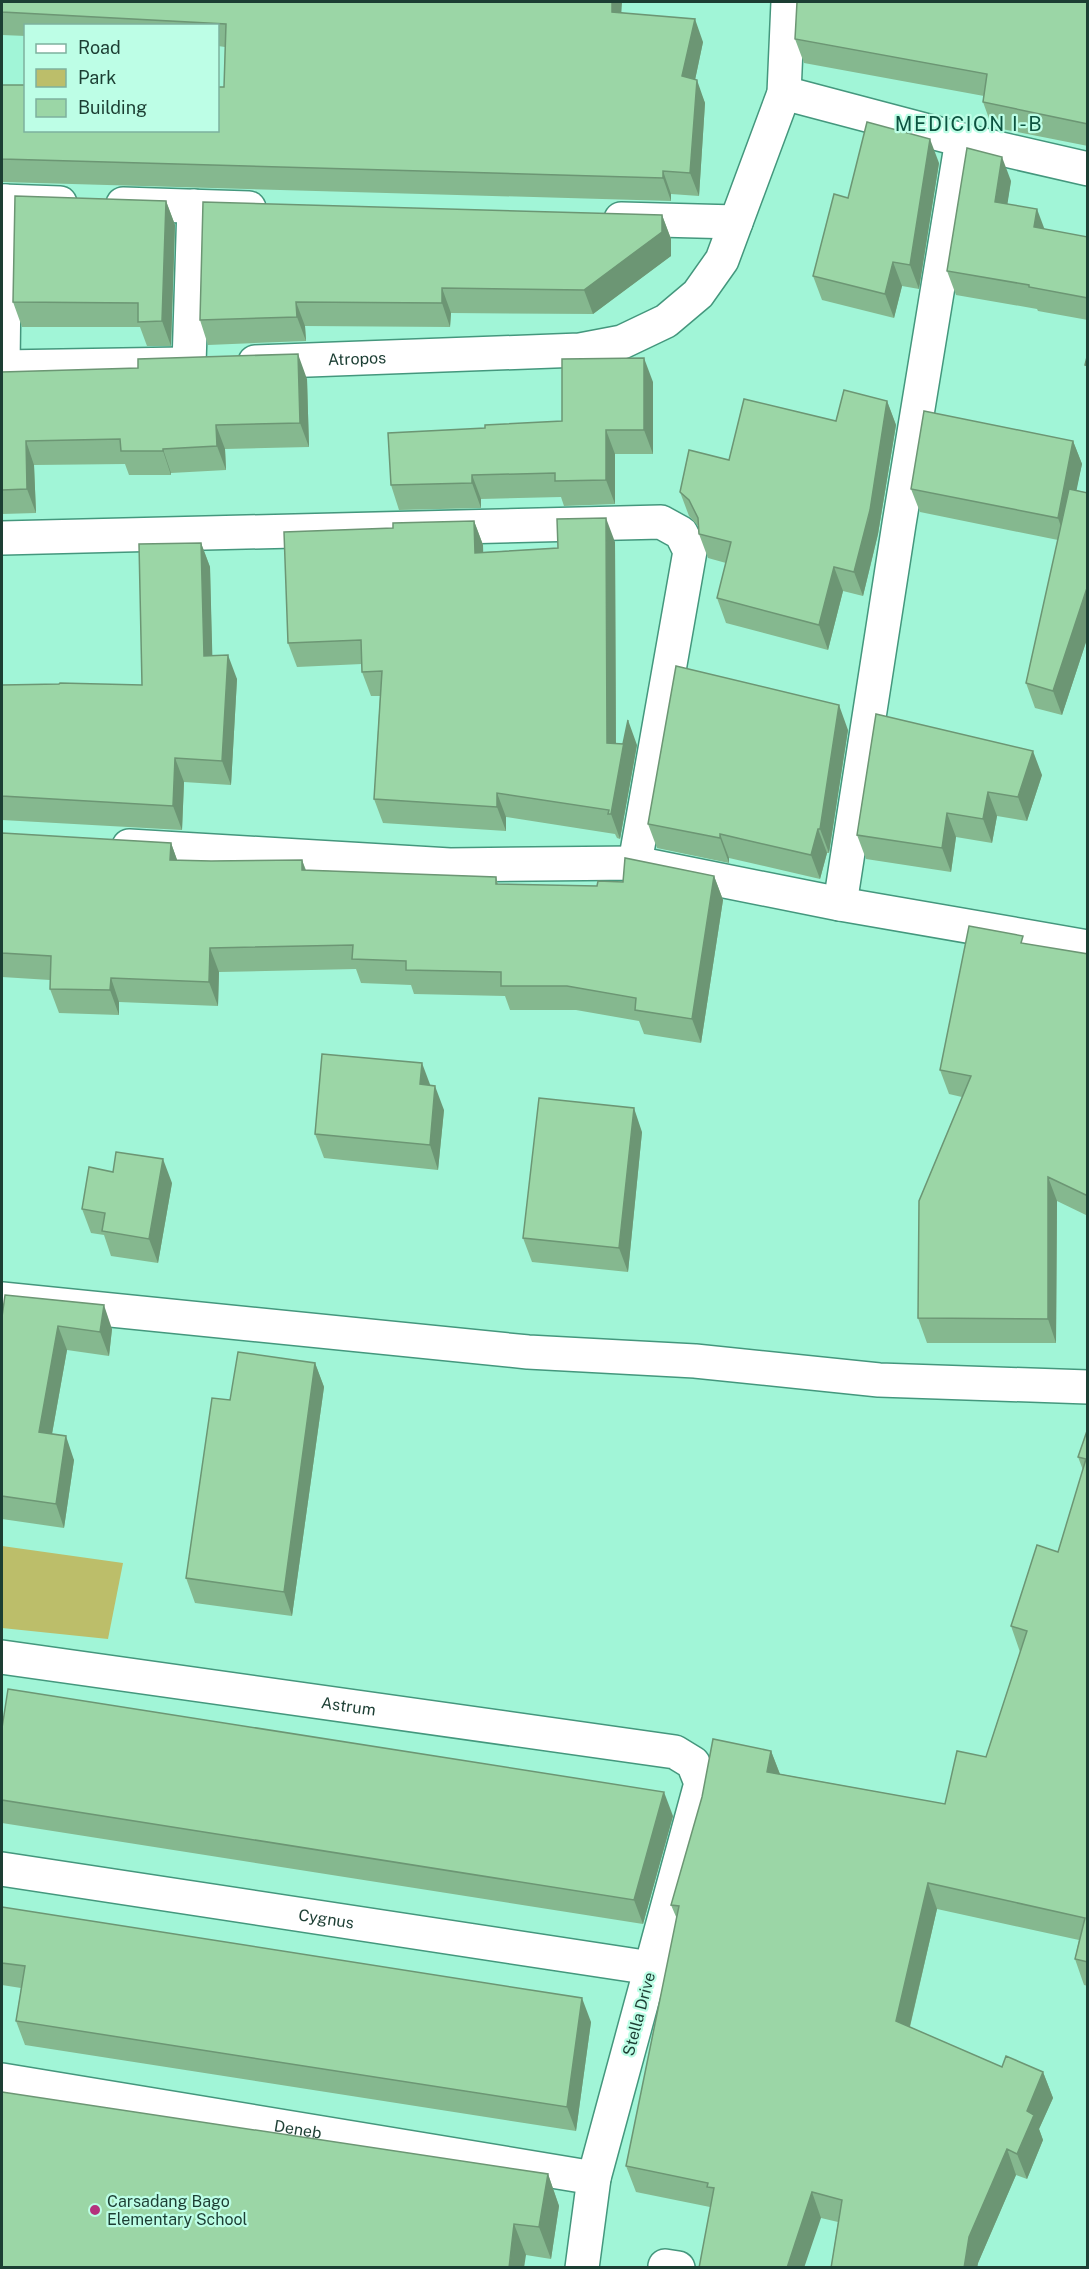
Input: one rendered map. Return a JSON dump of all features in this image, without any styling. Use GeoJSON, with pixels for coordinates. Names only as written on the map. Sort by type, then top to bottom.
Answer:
{"type":"FeatureCollection","features":[{"type":"Feature","properties":{"kind":"street","name":"Atropos"},"geometry":{"type":"LineString","coordinates":[[2,367],[209,363],[580,350],[622,342],[666,321],[698,294],[722,260],[784,93],[788,2]]}},
{"type":"Feature","properties":{"kind":"street"},"geometry":{"type":"LineString","coordinates":[[784,93],[962,140],[1088,169]]}},
{"type":"Feature","properties":{"kind":"street"},"geometry":{"type":"LineString","coordinates":[[840,904],[962,140]]}},
{"type":"Feature","properties":{"kind":"street"},"geometry":{"type":"LineString","coordinates":[[2,367],[3,201],[276,209]]}},
{"type":"Feature","properties":{"kind":"street"},"geometry":{"type":"LineString","coordinates":[[194,206],[209,363]]}},
{"type":"Feature","properties":{"kind":"street"},"geometry":{"type":"LineString","coordinates":[[594,218],[736,222]]}},
{"type":"Feature","properties":{"kind":"street"},"geometry":{"type":"LineString","coordinates":[[2,538],[661,522],[681,533],[690,551],[635,863]]}},
{"type":"Feature","properties":{"kind":"street"},"geometry":{"type":"LineString","coordinates":[[100,844],[450,865],[635,863],[840,904],[1088,947]]}},
{"type":"Feature","properties":{"kind":"street"},"geometry":{"type":"LineString","coordinates":[[2,1299],[528,1352],[695,1361],[879,1380],[1088,1387]]}},
{"type":"Feature","properties":{"kind":"street","name":"Astrum"},"geometry":{"type":"LineString","coordinates":[[2,1657],[675,1752],[693,1763]]}},
{"type":"Feature","properties":{"kind":"street","name":"Stella Drive"},"geometry":{"type":"LineString","coordinates":[[582,2268],[594,2178],[701,1783],[693,1763]]}},
{"type":"Feature","properties":{"kind":"street","name":"Cygnus"},"geometry":{"type":"LineString","coordinates":[[2,1869],[651,1968]]}},
{"type":"Feature","properties":{"kind":"street","name":"Deneb"},"geometry":{"type":"LineString","coordinates":[[2,2080],[594,2178]]}},
{"type":"Feature","properties":{"kind":"green space"},"geometry":{"type":"Polygon","coordinates":[[[2,1546],[123,1563],[108,1639],[2,1628],[2,1546]]]}},
{"type":"Feature","properties":{"kind":"building"},"geometry":{"type":"Polygon","coordinates":[[[2,2],[612,2],[612,12],[695,19],[682,76],[697,80],[690,173],[663,171],[663,178],[2,159],[2,85],[24,85],[24,132],[219,132],[219,87],[224,87],[226,24],[2,12],[2,2]]]}},
{"type":"Feature","properties":{"kind":"building"},"geometry":{"type":"Polygon","coordinates":[[[797,2],[1088,2],[1088,124],[983,102],[987,74],[795,39],[797,2]]]}},
{"type":"Feature","properties":{"kind":"building"},"geometry":{"type":"Polygon","coordinates":[[[867,122],[930,139],[910,265],[893,262],[885,294],[813,276],[834,194],[848,198],[867,122]]]}},
{"type":"Feature","properties":{"kind":"building"},"geometry":{"type":"Polygon","coordinates":[[[967,148],[1002,157],[995,202],[1037,209],[1034,227],[1088,237],[1088,298],[947,271],[967,148]]]}},
{"type":"Feature","properties":{"kind":"building"},"geometry":{"type":"Polygon","coordinates":[[[15,196],[166,201],[162,321],[138,322],[138,303],[13,302],[15,196]]]}},
{"type":"Feature","properties":{"kind":"building"},"geometry":{"type":"Polygon","coordinates":[[[203,202],[662,215],[662,232],[584,290],[442,288],[442,303],[296,302],[297,317],[200,320],[203,202]]]}},
{"type":"Feature","properties":{"kind":"building"},"geometry":{"type":"Polygon","coordinates":[[[298,354],[300,423],[216,425],[217,446],[163,449],[163,451],[121,451],[120,439],[26,441],[27,489],[2,490],[2,372],[138,368],[138,359],[298,354]]]}},
{"type":"Feature","properties":{"kind":"building"},"geometry":{"type":"Polygon","coordinates":[[[644,358],[644,430],[606,430],[606,480],[555,481],[555,473],[472,475],[472,483],[391,485],[388,433],[562,421],[562,359],[644,358]]]}},
{"type":"Feature","properties":{"kind":"building"},"geometry":{"type":"Polygon","coordinates":[[[844,390],[887,401],[870,510],[854,572],[834,567],[819,625],[717,598],[731,542],[699,534],[698,518],[689,500],[680,492],[689,450],[729,460],[744,399],[836,421],[844,390]]]}},
{"type":"Feature","properties":{"kind":"building"},"geometry":{"type":"Polygon","coordinates":[[[924,411],[1073,441],[1058,518],[911,489],[924,411]]]}},
{"type":"Feature","properties":{"kind":"building"},"geometry":{"type":"Polygon","coordinates":[[[1069,489],[1088,493],[1088,585],[1053,691],[1026,683],[1069,489]]]}},
{"type":"Feature","properties":{"kind":"building"},"geometry":{"type":"Polygon","coordinates":[[[606,518],[607,743],[623,744],[628,720],[611,814],[608,814],[609,810],[497,793],[497,807],[374,799],[382,671],[362,672],[361,640],[288,643],[284,532],[393,528],[393,523],[474,521],[475,553],[558,548],[557,519],[606,518]]]}},
{"type":"Feature","properties":{"kind":"building"},"geometry":{"type":"Polygon","coordinates":[[[201,543],[204,656],[228,655],[222,761],[175,758],[173,806],[2,796],[2,685],[60,683],[142,685],[139,544],[201,543]]]}},
{"type":"Feature","properties":{"kind":"building"},"geometry":{"type":"Polygon","coordinates":[[[676,666],[839,705],[820,829],[818,829],[811,855],[720,834],[720,838],[648,824],[676,666]]]}},
{"type":"Feature","properties":{"kind":"building"},"geometry":{"type":"Polygon","coordinates":[[[876,714],[1033,751],[1018,797],[988,792],[983,819],[947,813],[942,848],[857,835],[876,714]]]}},
{"type":"Feature","properties":{"kind":"building"},"geometry":{"type":"Polygon","coordinates":[[[2,833],[171,843],[170,860],[302,860],[302,870],[496,877],[496,884],[597,886],[598,881],[623,882],[625,858],[714,876],[692,1019],[635,1010],[636,998],[567,986],[501,986],[501,972],[406,970],[406,961],[352,959],[353,945],[210,948],[209,982],[111,978],[110,990],[50,989],[51,956],[2,953],[2,833]]]}},
{"type":"Feature","properties":{"kind":"building"},"geometry":{"type":"Polygon","coordinates":[[[969,926],[1023,936],[1021,943],[1088,954],[1088,1196],[1048,1177],[1048,1319],[918,1318],[919,1201],[971,1076],[940,1070],[969,926]]]}},
{"type":"Feature","properties":{"kind":"building"},"geometry":{"type":"Polygon","coordinates":[[[322,1054],[422,1063],[420,1084],[435,1086],[430,1145],[315,1134],[322,1054]]]}},
{"type":"Feature","properties":{"kind":"building"},"geometry":{"type":"Polygon","coordinates":[[[539,1098],[634,1108],[619,1248],[523,1238],[539,1098]]]}},
{"type":"Feature","properties":{"kind":"building"},"geometry":{"type":"Polygon","coordinates":[[[116,1152],[163,1159],[149,1239],[102,1231],[105,1213],[82,1209],[89,1167],[113,1172],[116,1152]]]}},
{"type":"Feature","properties":{"kind":"building"},"geometry":{"type":"Polygon","coordinates":[[[5,1295],[104,1305],[100,1332],[58,1326],[39,1432],[66,1436],[56,1504],[2,1496],[2,1317],[5,1295]]]}},
{"type":"Feature","properties":{"kind":"building"},"geometry":{"type":"Polygon","coordinates":[[[238,1352],[315,1363],[284,1592],[186,1578],[212,1398],[230,1400],[238,1352]]]}},
{"type":"Feature","properties":{"kind":"building"},"geometry":{"type":"Polygon","coordinates":[[[1088,1428],[1088,1962],[1075,1959],[1085,1918],[928,1883],[896,2021],[1002,2067],[1006,2056],[1043,2072],[1027,2111],[1034,2115],[1017,2154],[1007,2149],[969,2237],[964,2268],[831,2268],[842,2200],[812,2192],[787,2268],[699,2268],[714,2188],[707,2187],[708,2183],[626,2166],[679,1906],[671,1905],[702,1797],[713,1739],[771,1751],[767,1772],[945,1804],[957,1751],[986,1757],[1027,1631],[1011,1626],[1037,1545],[1058,1552],[1086,1459],[1078,1457],[1088,1428]]]}},
{"type":"Feature","properties":{"kind":"building"},"geometry":{"type":"Polygon","coordinates":[[[8,1689],[664,1792],[634,1900],[2,1800],[2,1728],[8,1689]]]}},
{"type":"Feature","properties":{"kind":"building"},"geometry":{"type":"Polygon","coordinates":[[[2,1907],[582,1998],[567,2107],[16,2021],[25,1966],[2,1963],[2,1907]]]}},
{"type":"Feature","properties":{"kind":"building"},"geometry":{"type":"Polygon","coordinates":[[[2,2092],[548,2174],[539,2227],[514,2224],[509,2268],[2,2268],[2,2092]]]}},
{"type":"Feature","properties":{"kind":"place","name":"Carsadang Bago Elementary School"},"geometry":{"type":"Point","coordinates":[95,2210]}},
{"type":"Feature","properties":{"kind":"district","name":"MEDICION I-B"},"geometry":{"type":"Point","coordinates":[969,124]}}]}
